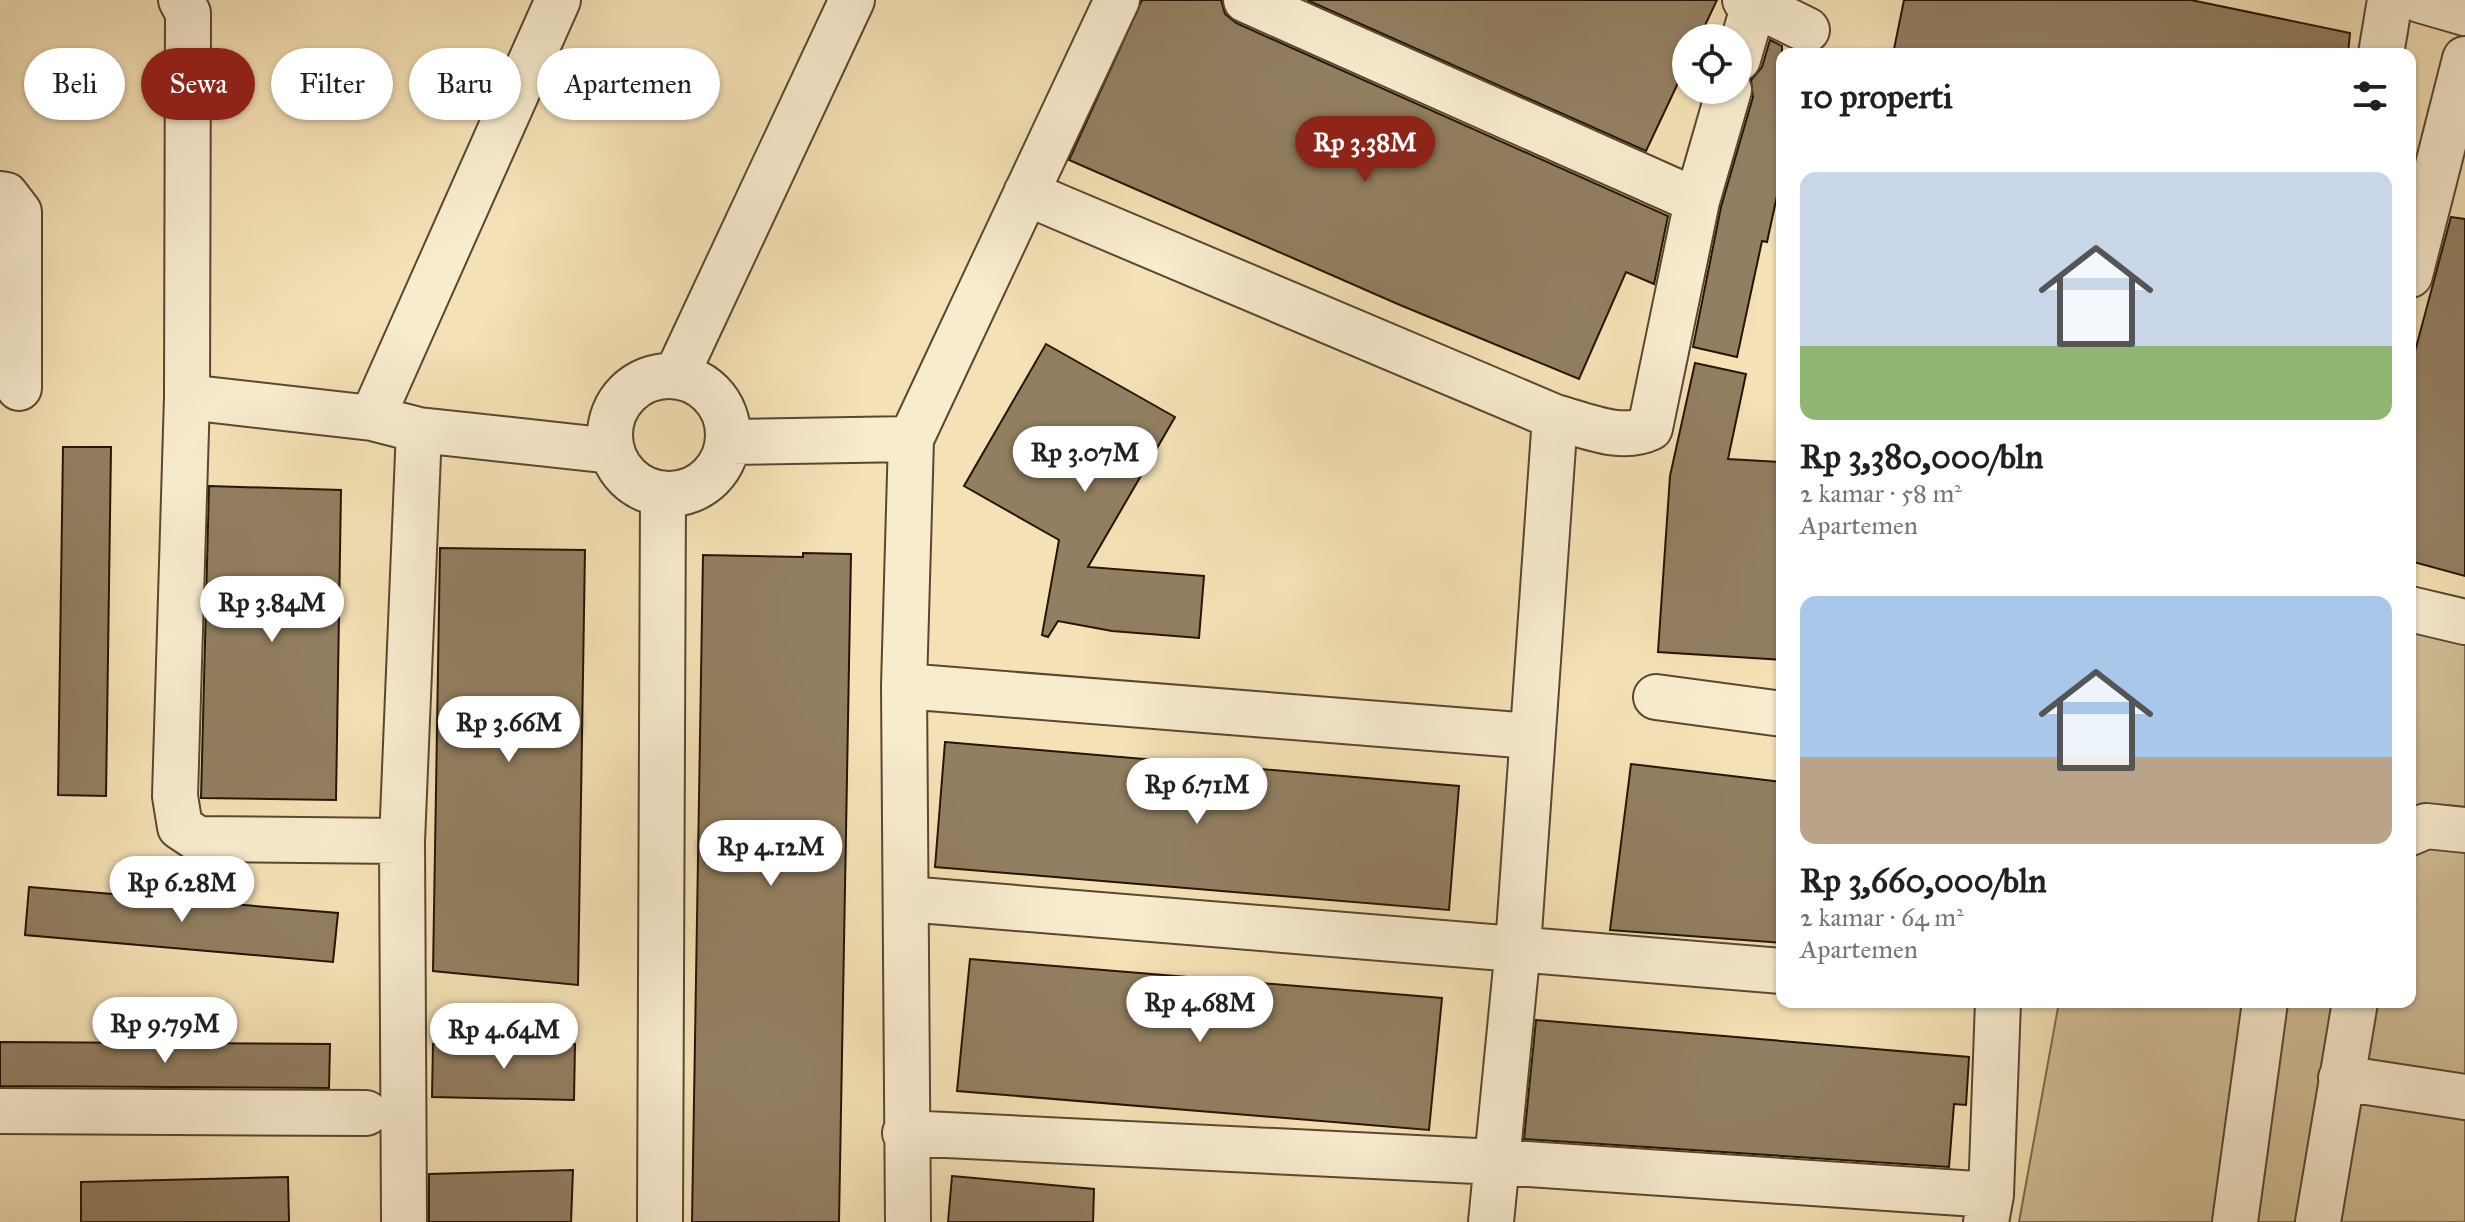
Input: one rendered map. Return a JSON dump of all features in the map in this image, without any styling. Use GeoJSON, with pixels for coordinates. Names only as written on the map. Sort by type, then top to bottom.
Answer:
{"type":"FeatureCollection","features":[{"type":"Feature","properties":{"kind":"street"},"geometry":{"type":"LineString","coordinates":[[181,0],[188,13],[187,397],[175,796],[180,827],[198,839],[402,841]]}},
{"type":"Feature","properties":{"kind":"street"},"geometry":{"type":"LineString","coordinates":[[372,418],[558,0]]}},
{"type":"Feature","properties":{"kind":"street"},"geometry":{"type":"LineString","coordinates":[[676,376],[852,0]]}},
{"type":"Feature","properties":{"kind":"street"},"geometry":{"type":"LineString","coordinates":[[908,1222],[904,686],[911,439],[1117,0]]}},
{"type":"Feature","properties":{"kind":"street"},"geometry":{"type":"LineString","coordinates":[[1246,0],[1697,201]]}},
{"type":"Feature","properties":{"kind":"street"},"geometry":{"type":"LineString","coordinates":[[2382,48],[2390,0]]}},
{"type":"Feature","properties":{"kind":"street"},"geometry":{"type":"LineString","coordinates":[[1745,24],[1749,2],[1807,30]]}},
{"type":"Feature","properties":{"kind":"street"},"geometry":{"type":"LineString","coordinates":[[2416,251],[2465,59]]}},
{"type":"Feature","properties":{"kind":"street"},"geometry":{"type":"LineString","coordinates":[[1026,193],[1555,417],[1625,435],[1650,428],[1697,201],[1725,104]]}},
{"type":"Feature","properties":{"kind":"street"},"geometry":{"type":"LineString","coordinates":[[0,194],[6,195],[19,212],[19,388]]}},
{"type":"Feature","properties":{"kind":"street"},"geometry":{"type":"LineString","coordinates":[[676,376],[699,383],[717,397],[727,418],[729,442],[722,463],[707,481],[686,491],[663,494],[640,487],[622,472],[612,451],[610,428],[617,406],[632,388],[653,378],[676,376]]}},
{"type":"Feature","properties":{"kind":"street"},"geometry":{"type":"LineString","coordinates":[[187,397],[372,418],[419,430],[612,451]]}},
{"type":"Feature","properties":{"kind":"street"},"geometry":{"type":"LineString","coordinates":[[1491,1222],[1518,947],[1530,736],[1555,417]]}},
{"type":"Feature","properties":{"kind":"street"},"geometry":{"type":"LineString","coordinates":[[404,1222],[402,841],[419,430]]}},
{"type":"Feature","properties":{"kind":"street"},"geometry":{"type":"LineString","coordinates":[[729,442],[911,439]]}},
{"type":"Feature","properties":{"kind":"street"},"geometry":{"type":"LineString","coordinates":[[660,1222],[663,494]]}},
{"type":"Feature","properties":{"kind":"street"},"geometry":{"type":"LineString","coordinates":[[2416,610],[2465,622]]}},
{"type":"Feature","properties":{"kind":"street"},"geometry":{"type":"LineString","coordinates":[[904,686],[1530,736]]}},
{"type":"Feature","properties":{"kind":"street"},"geometry":{"type":"LineString","coordinates":[[1656,697],[1776,713]]}},
{"type":"Feature","properties":{"kind":"street"},"geometry":{"type":"LineString","coordinates":[[2416,830],[2426,826],[2465,830]]}},
{"type":"Feature","properties":{"kind":"street"},"geometry":{"type":"LineString","coordinates":[[907,899],[1776,970]]}},
{"type":"Feature","properties":{"kind":"street"},"geometry":{"type":"LineString","coordinates":[[905,1133],[1497,1162],[1989,1208],[1998,1008]]}},
{"type":"Feature","properties":{"kind":"street"},"geometry":{"type":"LineString","coordinates":[[2235,1222],[2264,1008]]}},
{"type":"Feature","properties":{"kind":"street"},"geometry":{"type":"LineString","coordinates":[[2318,1222],[2354,1008]]}},
{"type":"Feature","properties":{"kind":"street"},"geometry":{"type":"LineString","coordinates":[[2341,1078],[2465,1097]]}},
{"type":"Feature","properties":{"kind":"street"},"geometry":{"type":"LineString","coordinates":[[0,1111],[366,1113]]}},
{"type":"Feature","properties":{"kind":"shaded area"},"geometry":{"type":"Polygon","coordinates":[[[2416,632],[2465,645],[2465,1222],[2019,1222],[2058,1008],[2416,1008],[2416,632]]]}},
{"type":"Feature","properties":{"kind":"building"},"geometry":{"type":"Polygon","coordinates":[[[1142,0],[1221,0],[1225,14],[1236,23],[1668,216],[1654,284],[1626,272],[1579,379],[1400,305],[1069,160],[1142,0]]]}},
{"type":"Feature","properties":{"kind":"building"},"geometry":{"type":"Polygon","coordinates":[[[1307,0],[1717,0],[1706,24],[1672,24],[1672,96],[1646,151],[1307,0]]]}},
{"type":"Feature","properties":{"kind":"building"},"geometry":{"type":"Polygon","coordinates":[[[1904,0],[2191,0],[2350,33],[2349,48],[1894,48],[1904,0]]]}},
{"type":"Feature","properties":{"kind":"building"},"geometry":{"type":"Polygon","coordinates":[[[1770,40],[1782,46],[1776,48],[1776,201],[1767,242],[1762,241],[1737,357],[1693,347],[1721,207],[1752,104],[1752,79],[1762,67],[1770,40]]]}},
{"type":"Feature","properties":{"kind":"building"},"geometry":{"type":"Polygon","coordinates":[[[2451,217],[2465,219],[2465,576],[2416,563],[2416,348],[2451,217]]]}},
{"type":"Feature","properties":{"kind":"building"},"geometry":{"type":"Polygon","coordinates":[[[1046,344],[1175,417],[1088,567],[1204,576],[1199,638],[1112,631],[1058,621],[1048,637],[1042,635],[1059,540],[964,486],[1046,344]]]}},
{"type":"Feature","properties":{"kind":"building"},"geometry":{"type":"Polygon","coordinates":[[[1695,363],[1746,374],[1728,459],[1776,462],[1776,660],[1658,652],[1670,476],[1695,363]]]}},
{"type":"Feature","properties":{"kind":"building"},"geometry":{"type":"Polygon","coordinates":[[[63,447],[111,447],[106,796],[58,795],[63,447]]]}},
{"type":"Feature","properties":{"kind":"building"},"geometry":{"type":"Polygon","coordinates":[[[209,486],[341,490],[336,800],[201,798],[209,486]]]}},
{"type":"Feature","properties":{"kind":"building"},"geometry":{"type":"Polygon","coordinates":[[[440,548],[585,550],[578,985],[433,971],[440,548]]]}},
{"type":"Feature","properties":{"kind":"building"},"geometry":{"type":"Polygon","coordinates":[[[803,553],[851,554],[839,1222],[692,1222],[703,555],[803,557],[803,553]]]}},
{"type":"Feature","properties":{"kind":"building"},"geometry":{"type":"Polygon","coordinates":[[[945,742],[1459,786],[1449,910],[935,867],[945,742]]]}},
{"type":"Feature","properties":{"kind":"building"},"geometry":{"type":"Polygon","coordinates":[[[1631,764],[1776,781],[1776,943],[1610,930],[1631,764]]]}},
{"type":"Feature","properties":{"kind":"building"},"geometry":{"type":"Polygon","coordinates":[[[29,887],[338,913],[333,962],[25,935],[29,887]]]}},
{"type":"Feature","properties":{"kind":"building"},"geometry":{"type":"Polygon","coordinates":[[[970,959],[1442,998],[1429,1130],[957,1091],[970,959]]]}},
{"type":"Feature","properties":{"kind":"building"},"geometry":{"type":"Polygon","coordinates":[[[1536,1020],[1969,1057],[1966,1105],[1954,1104],[1949,1167],[1524,1139],[1536,1020]]]}},
{"type":"Feature","properties":{"kind":"building"},"geometry":{"type":"Polygon","coordinates":[[[0,1042],[330,1044],[329,1088],[0,1086],[0,1042]]]}},
{"type":"Feature","properties":{"kind":"building"},"geometry":{"type":"Polygon","coordinates":[[[433,1044],[575,1044],[574,1100],[432,1097],[433,1044]]]}},
{"type":"Feature","properties":{"kind":"building"},"geometry":{"type":"Polygon","coordinates":[[[573,1170],[571,1222],[429,1222],[429,1174],[573,1170]]]}},
{"type":"Feature","properties":{"kind":"building"},"geometry":{"type":"Polygon","coordinates":[[[952,1176],[1094,1189],[1093,1222],[948,1222],[952,1176]]]}},
{"type":"Feature","properties":{"kind":"building"},"geometry":{"type":"Polygon","coordinates":[[[288,1177],[289,1222],[81,1222],[81,1182],[288,1177]]]}}]}
